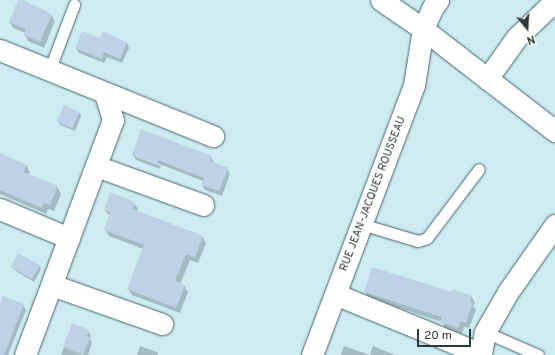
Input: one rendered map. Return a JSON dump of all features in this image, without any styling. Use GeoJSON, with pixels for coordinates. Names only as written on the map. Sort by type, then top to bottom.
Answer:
{"type":"FeatureCollection","features":[{"type":"Feature","properties":{"kind":"street"},"geometry":{"type":"LineString","coordinates":[[381,0],[423,29],[555,131]]}},
{"type":"Feature","properties":{"kind":"street","name":"RUE JEAN-JACQUES ROUSSEAU"},"geometry":{"type":"LineString","coordinates":[[312,355],[414,85],[423,29],[433,7],[438,0]]}},
{"type":"Feature","properties":{"kind":"street"},"geometry":{"type":"LineString","coordinates":[[487,79],[518,37],[555,1]]}},
{"type":"Feature","properties":{"kind":"street"},"geometry":{"type":"LineString","coordinates":[[0,50],[106,94],[214,136]]}},
{"type":"Feature","properties":{"kind":"street"},"geometry":{"type":"LineString","coordinates":[[25,355],[113,120],[106,94]]}},
{"type":"Feature","properties":{"kind":"street"},"geometry":{"type":"LineString","coordinates":[[96,166],[203,205]]}},
{"type":"Feature","properties":{"kind":"street"},"geometry":{"type":"LineString","coordinates":[[0,209],[69,238]]}},
{"type":"Feature","properties":{"kind":"street"},"geometry":{"type":"LineString","coordinates":[[335,294],[481,354],[484,332],[508,292],[555,225]]}},
{"type":"Feature","properties":{"kind":"street"},"geometry":{"type":"LineString","coordinates":[[52,285],[162,324]]}},
{"type":"Feature","properties":{"kind":"lane"},"geometry":{"type":"LineString","coordinates":[[49,71],[74,5]]}},
{"type":"Feature","properties":{"kind":"lane"},"geometry":{"type":"LineString","coordinates":[[362,224],[418,242],[427,238],[479,169]]}},
{"type":"Feature","properties":{"kind":"lane"},"geometry":{"type":"LineString","coordinates":[[484,332],[538,355]]}},
{"type":"Feature","properties":{"kind":"building"},"geometry":{"type":"Polygon","coordinates":[[[18,0],[23,0],[52,14],[40,42],[23,35],[26,29],[9,22],[18,0]]]}},
{"type":"Feature","properties":{"kind":"building"},"geometry":{"type":"Polygon","coordinates":[[[82,31],[100,38],[102,31],[127,42],[120,59],[104,52],[102,59],[75,48],[82,31]]]}},
{"type":"Feature","properties":{"kind":"building"},"geometry":{"type":"Polygon","coordinates":[[[64,105],[80,112],[72,128],[57,121],[64,105]]]}},
{"type":"Feature","properties":{"kind":"building"},"geometry":{"type":"Polygon","coordinates":[[[141,129],[212,156],[210,161],[228,168],[219,191],[201,185],[204,178],[158,160],[157,164],[132,155],[141,129]]]}},
{"type":"Feature","properties":{"kind":"building"},"geometry":{"type":"Polygon","coordinates":[[[0,153],[27,165],[23,172],[58,186],[50,205],[44,203],[42,208],[0,190],[0,153]]]}},
{"type":"Feature","properties":{"kind":"building"},"geometry":{"type":"Polygon","coordinates":[[[110,192],[135,202],[133,209],[203,236],[195,257],[186,254],[175,281],[185,285],[176,308],[127,289],[144,245],[104,230],[110,212],[104,210],[110,192]]]}},
{"type":"Feature","properties":{"kind":"building"},"geometry":{"type":"Polygon","coordinates":[[[18,253],[40,265],[32,279],[10,267],[18,253]]]}},
{"type":"Feature","properties":{"kind":"building"},"geometry":{"type":"Polygon","coordinates":[[[372,267],[452,292],[453,289],[472,296],[470,302],[473,303],[466,323],[461,321],[458,328],[440,322],[442,317],[364,292],[372,267]]]}},
{"type":"Feature","properties":{"kind":"building"},"geometry":{"type":"Polygon","coordinates":[[[3,296],[24,304],[4,355],[0,355],[0,305],[3,296]]]}},
{"type":"Feature","properties":{"kind":"building"},"geometry":{"type":"Polygon","coordinates":[[[72,323],[89,330],[87,336],[90,337],[83,355],[63,347],[72,323]]]}}]}
